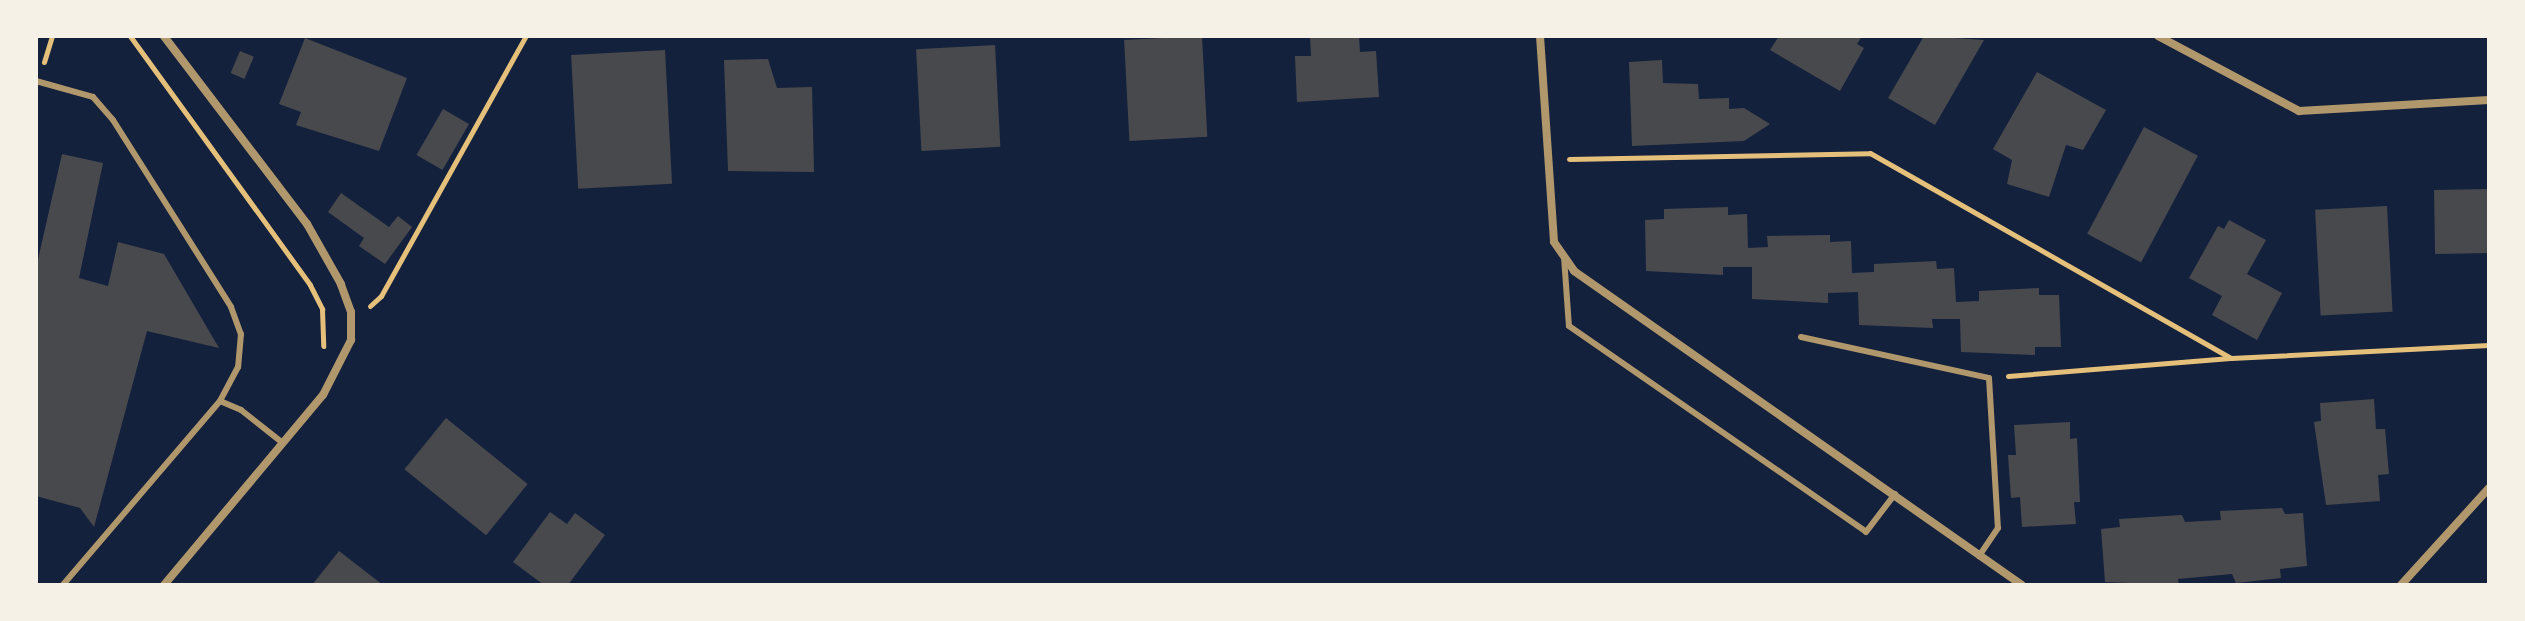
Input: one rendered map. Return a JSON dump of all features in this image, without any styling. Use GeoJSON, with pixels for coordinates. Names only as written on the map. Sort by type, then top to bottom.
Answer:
{"type":"FeatureCollection","features":[{"type":"Feature","properties":{"kind":"street"},"geometry":{"type":"LineString","coordinates":[[164,36],[307,224],[341,284],[351,312],[351,340],[339,371],[164,585]]}},
{"type":"Feature","properties":{"kind":"street"},"geometry":{"type":"LineString","coordinates":[[1540,36],[1554,242],[1574,271],[2022,585]]}},
{"type":"Feature","properties":{"kind":"street"},"geometry":{"type":"LineString","coordinates":[[2158,36],[2299,111],[2489,100]]}},
{"type":"Feature","properties":{"kind":"street"},"geometry":{"type":"LineString","coordinates":[[2401,585],[2489,488]]}},
{"type":"Feature","properties":{"kind":"lane"},"geometry":{"type":"LineString","coordinates":[[36,81],[93,97],[113,120],[231,307],[241,334],[238,367],[220,401],[63,585]]}},
{"type":"Feature","properties":{"kind":"lane"},"geometry":{"type":"LineString","coordinates":[[1564,257],[1569,326],[1866,532],[1895,494]]}},
{"type":"Feature","properties":{"kind":"lane"},"geometry":{"type":"LineString","coordinates":[[1801,337],[1989,378],[1998,528],[1979,556]]}},
{"type":"Feature","properties":{"kind":"lane"},"geometry":{"type":"LineString","coordinates":[[220,401],[241,410],[283,443]]}},
{"type":"Feature","properties":{"kind":"path"},"geometry":{"type":"LineString","coordinates":[[322,316],[370,306],[381,296],[526,36]]}},
{"type":"Feature","properties":{"kind":"path"},"geometry":{"type":"LineString","coordinates":[[1548,160],[1870,153],[2231,358]]}},
{"type":"Feature","properties":{"kind":"path"},"geometry":{"type":"LineString","coordinates":[[1989,378],[2231,358],[2489,345]]}},
{"type":"Feature","properties":{"kind":"building"},"geometry":{"type":"Polygon","coordinates":[[[1202,36],[1207,137],[1129,141],[1124,40],[1202,36]]]}},
{"type":"Feature","properties":{"kind":"building"},"geometry":{"type":"Polygon","coordinates":[[[1310,36],[1359,36],[1360,52],[1376,51],[1379,97],[1297,102],[1295,56],[1311,56],[1310,36]]]}},
{"type":"Feature","properties":{"kind":"building"},"geometry":{"type":"Polygon","coordinates":[[[1779,36],[1862,36],[1857,44],[1864,48],[1840,91],[1770,50],[1779,36]]]}},
{"type":"Feature","properties":{"kind":"building"},"geometry":{"type":"Polygon","coordinates":[[[1924,36],[1984,40],[1935,125],[1888,98],[1924,36]]]}},
{"type":"Feature","properties":{"kind":"building"},"geometry":{"type":"Polygon","coordinates":[[[305,38],[407,78],[379,151],[296,125],[301,112],[279,104],[305,38]]]}},
{"type":"Feature","properties":{"kind":"building"},"geometry":{"type":"Polygon","coordinates":[[[995,45],[1000,147],[921,151],[916,49],[995,45]]]}},
{"type":"Feature","properties":{"kind":"building"},"geometry":{"type":"Polygon","coordinates":[[[665,50],[672,184],[578,189],[571,55],[665,50]]]}},
{"type":"Feature","properties":{"kind":"building"},"geometry":{"type":"Polygon","coordinates":[[[240,51],[254,57],[244,79],[231,73],[240,51]]]}},
{"type":"Feature","properties":{"kind":"building"},"geometry":{"type":"Polygon","coordinates":[[[768,59],[777,88],[812,87],[814,172],[728,171],[724,60],[768,59]]]}},
{"type":"Feature","properties":{"kind":"building"},"geometry":{"type":"Polygon","coordinates":[[[1662,60],[1663,83],[1698,84],[1699,99],[1729,98],[1729,109],[1744,108],[1770,124],[1744,141],[1632,146],[1629,62],[1662,60]]]}},
{"type":"Feature","properties":{"kind":"building"},"geometry":{"type":"Polygon","coordinates":[[[2037,72],[2106,110],[2083,150],[2066,145],[2049,197],[2007,184],[2012,160],[1993,149],[2037,72]]]}},
{"type":"Feature","properties":{"kind":"building"},"geometry":{"type":"Polygon","coordinates":[[[443,109],[469,124],[442,170],[416,155],[443,109]]]}},
{"type":"Feature","properties":{"kind":"building"},"geometry":{"type":"Polygon","coordinates":[[[2144,127],[2198,156],[2141,262],[2087,234],[2144,127]]]}},
{"type":"Feature","properties":{"kind":"building"},"geometry":{"type":"Polygon","coordinates":[[[62,154],[103,163],[79,278],[108,286],[118,242],[164,254],[219,348],[147,331],[94,527],[80,508],[36,496],[36,268],[62,154]]]}},
{"type":"Feature","properties":{"kind":"building"},"geometry":{"type":"Polygon","coordinates":[[[2488,189],[2489,253],[2435,254],[2434,190],[2488,189]]]}},
{"type":"Feature","properties":{"kind":"building"},"geometry":{"type":"Polygon","coordinates":[[[341,193],[389,227],[398,216],[412,227],[385,264],[359,246],[364,238],[328,212],[341,193]]]}},
{"type":"Feature","properties":{"kind":"building"},"geometry":{"type":"Polygon","coordinates":[[[2387,206],[2393,312],[2321,316],[2315,210],[2387,206]]]}},
{"type":"Feature","properties":{"kind":"building"},"geometry":{"type":"Polygon","coordinates":[[[1728,207],[1728,215],[1747,214],[1748,248],[1768,247],[1767,236],[1830,235],[1830,242],[1851,241],[1852,273],[1874,272],[1874,264],[1936,261],[1937,269],[1954,268],[1956,302],[1979,301],[1979,291],[2039,288],[2039,295],[2059,295],[2061,347],[2035,347],[2035,355],[1961,352],[1960,319],[1932,319],[1933,328],[1859,325],[1858,292],[1828,293],[1828,303],[1752,299],[1752,267],[1723,267],[1723,275],[1646,271],[1645,220],[1664,219],[1664,209],[1728,207]]]}},
{"type":"Feature","properties":{"kind":"building"},"geometry":{"type":"Polygon","coordinates":[[[2229,220],[2266,240],[2247,274],[2282,293],[2257,340],[2212,315],[2222,296],[2189,278],[2218,226],[2224,229],[2229,220]]]}},
{"type":"Feature","properties":{"kind":"building"},"geometry":{"type":"Polygon","coordinates":[[[2374,399],[2376,429],[2385,429],[2389,474],[2378,475],[2380,501],[2326,505],[2314,422],[2321,421],[2320,403],[2374,399]]]}},
{"type":"Feature","properties":{"kind":"building"},"geometry":{"type":"Polygon","coordinates":[[[446,418],[528,484],[486,535],[404,469],[446,418]]]}},
{"type":"Feature","properties":{"kind":"building"},"geometry":{"type":"Polygon","coordinates":[[[2070,422],[2070,439],[2077,438],[2080,502],[2074,502],[2076,524],[2022,527],[2020,497],[2011,498],[2008,455],[2016,455],[2014,425],[2070,422]]]}},
{"type":"Feature","properties":{"kind":"building"},"geometry":{"type":"Polygon","coordinates":[[[2282,508],[2285,514],[2303,513],[2307,566],[2280,569],[2281,578],[2236,583],[2232,574],[2178,579],[2179,585],[2105,582],[2101,529],[2120,527],[2119,519],[2182,515],[2185,522],[2221,520],[2220,511],[2282,508]]]}},
{"type":"Feature","properties":{"kind":"building"},"geometry":{"type":"Polygon","coordinates":[[[550,512],[567,524],[575,513],[605,535],[568,585],[544,585],[513,562],[550,512]]]}},
{"type":"Feature","properties":{"kind":"building"},"geometry":{"type":"Polygon","coordinates":[[[339,551],[383,585],[312,585],[339,551]]]}}]}
